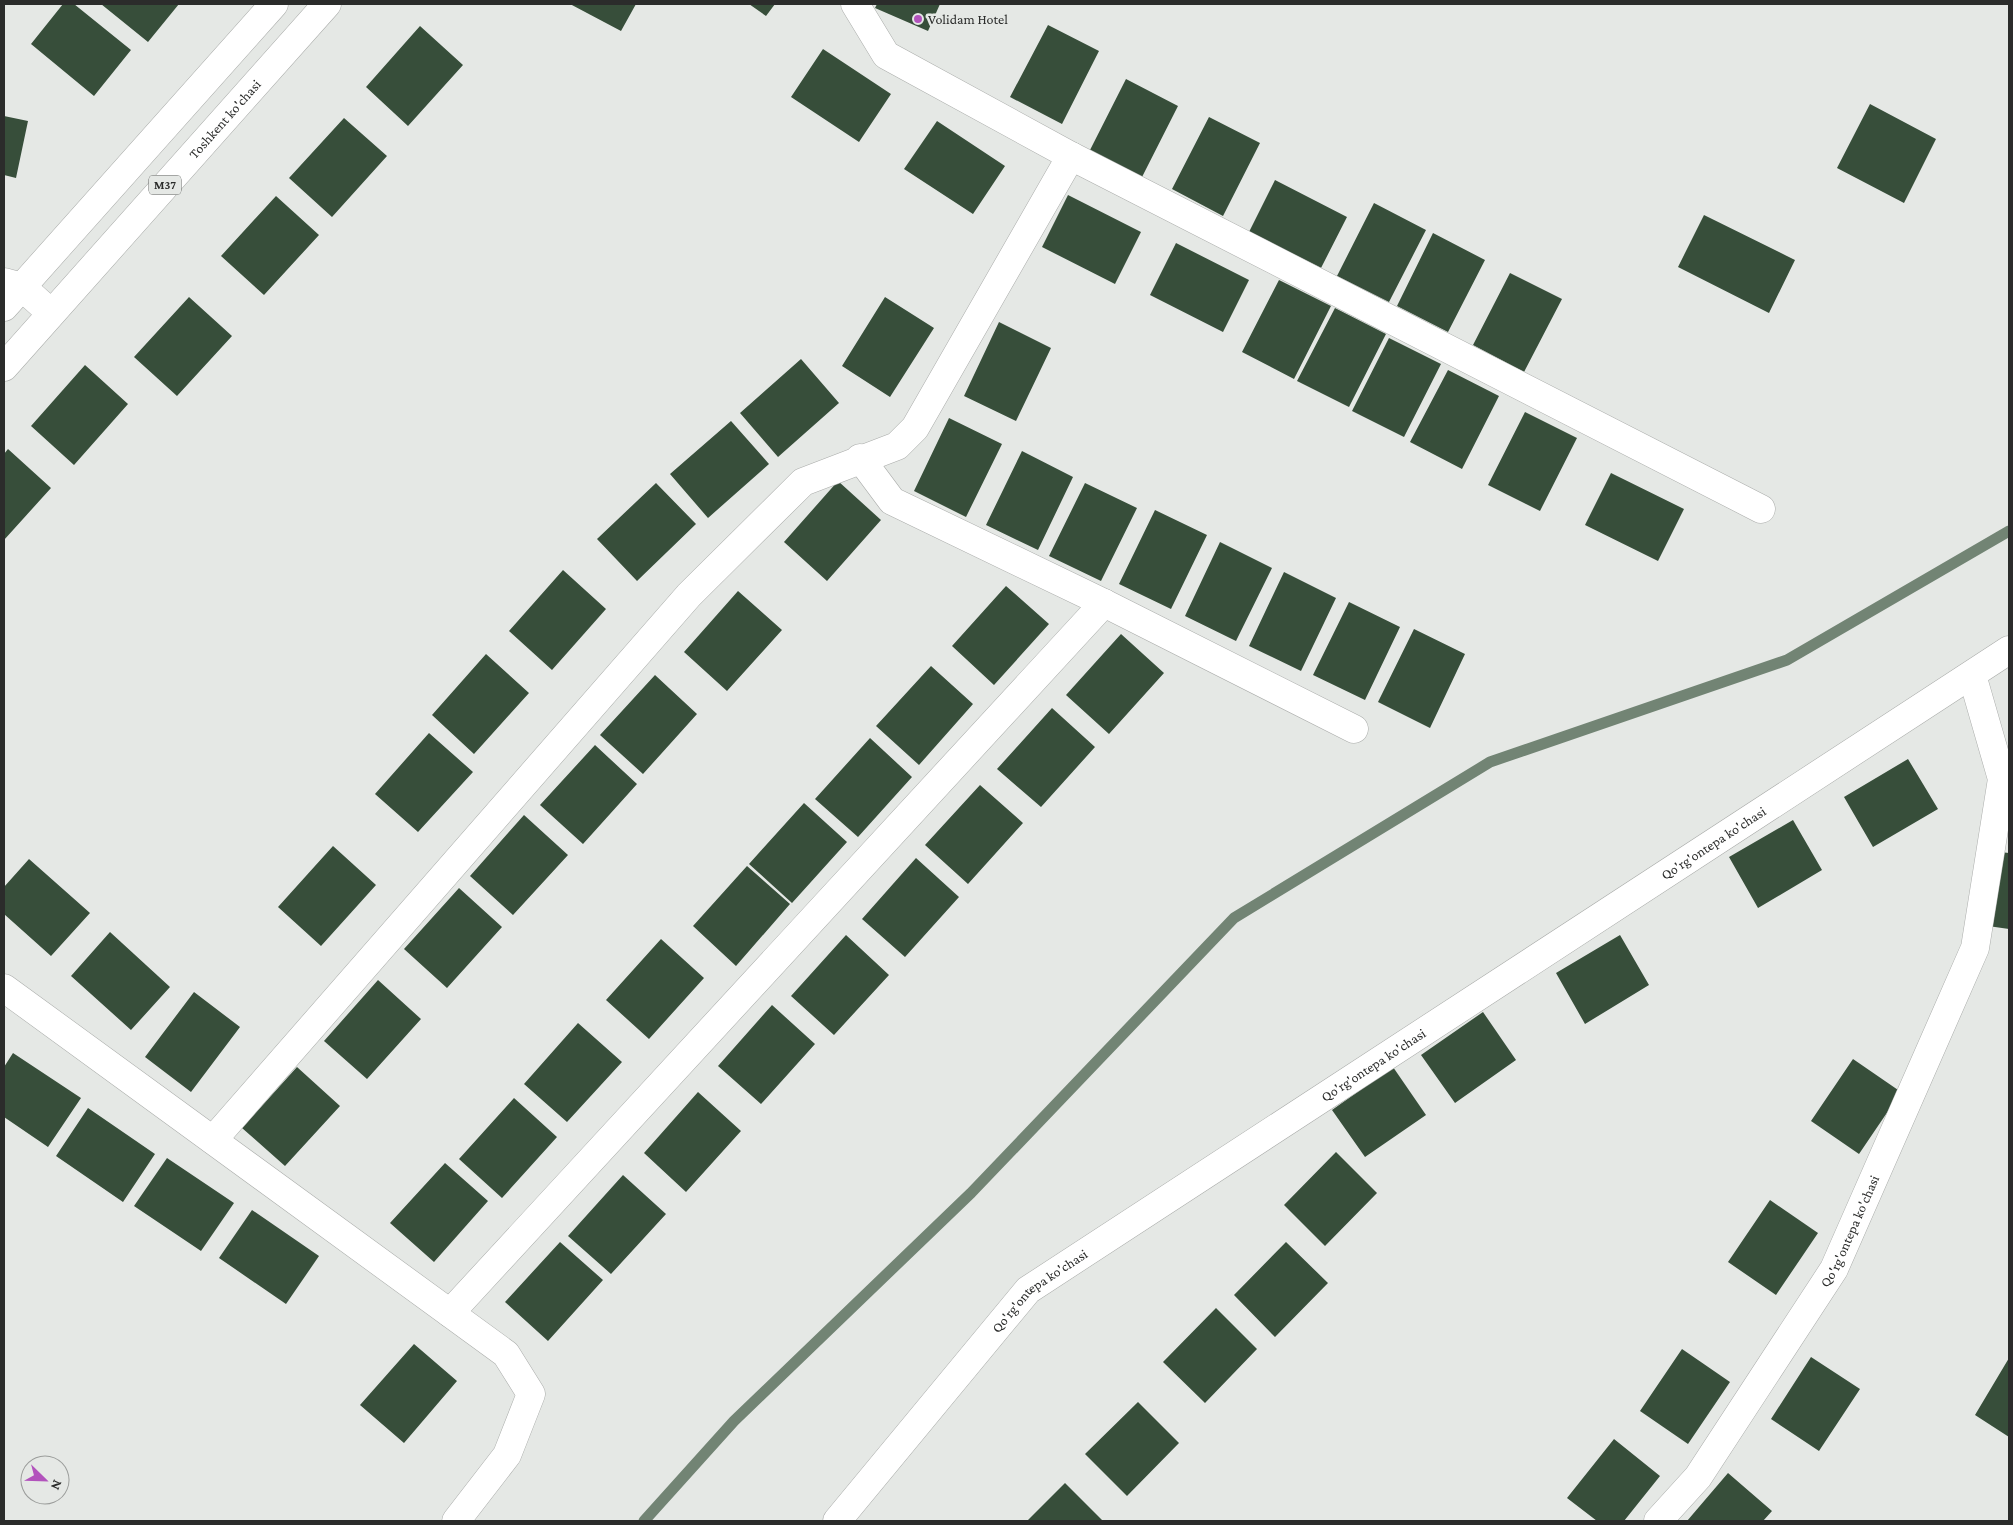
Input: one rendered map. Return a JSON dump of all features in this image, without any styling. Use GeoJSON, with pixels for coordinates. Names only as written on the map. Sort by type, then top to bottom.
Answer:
{"type":"FeatureCollection","features":[{"type":"Feature","properties":{"kind":"main road","name":"M37"},"geometry":{"type":"LineString","coordinates":[[4,307],[13,284],[274,4]]}},
{"type":"Feature","properties":{"kind":"main road","name":"Toshkent ko'chasi"},"geometry":{"type":"LineString","coordinates":[[4,367],[327,4]]}},
{"type":"Feature","properties":{"kind":"main road"},"geometry":{"type":"LineString","coordinates":[[855,4],[886,55],[1071,156],[1761,509]]}},
{"type":"Feature","properties":{"kind":"main road"},"geometry":{"type":"LineString","coordinates":[[213,1140],[690,595],[803,482],[860,458],[897,446],[915,428],[1071,156]]}},
{"type":"Feature","properties":{"kind":"main road"},"geometry":{"type":"LineString","coordinates":[[13,284],[51,313]]}},
{"type":"Feature","properties":{"kind":"main road"},"geometry":{"type":"LineString","coordinates":[[860,458],[892,501],[1104,603],[1354,729]]}},
{"type":"Feature","properties":{"kind":"main road"},"geometry":{"type":"LineString","coordinates":[[450,1313],[1104,603]]}},
{"type":"Feature","properties":{"kind":"main road","name":"Qo'rg'ontepa ko'chasi"},"geometry":{"type":"LineString","coordinates":[[837,1521],[1028,1290],[2009,650]]}},
{"type":"Feature","properties":{"kind":"main road","name":"Qo'rg'ontepa ko'chasi"},"geometry":{"type":"LineString","coordinates":[[1658,1521],[1698,1477],[1834,1269],[1975,948],[2002,779],[1972,675]]}},
{"type":"Feature","properties":{"kind":"main road"},"geometry":{"type":"LineString","coordinates":[[4,988],[506,1354],[531,1394],[507,1455],[456,1521]]}},
{"type":"Feature","properties":{"kind":"building"},"geometry":{"type":"Polygon","coordinates":[[[63,4],[74,4],[131,50],[94,96],[31,44],[63,4]]]}},
{"type":"Feature","properties":{"kind":"building"},"geometry":{"type":"Polygon","coordinates":[[[101,4],[179,4],[148,42],[101,4]]]}},
{"type":"Feature","properties":{"kind":"building"},"geometry":{"type":"Polygon","coordinates":[[[570,4],[636,4],[621,31],[570,4]]]}},
{"type":"Feature","properties":{"kind":"building"},"geometry":{"type":"Polygon","coordinates":[[[749,4],[775,4],[766,16],[749,4]]]}},
{"type":"Feature","properties":{"kind":"building","name":"Volidam Hotel"},"geometry":{"type":"Polygon","coordinates":[[[877,4],[940,4],[928,31],[875,8],[877,4]]]}},
{"type":"Feature","properties":{"kind":"building"},"geometry":{"type":"Polygon","coordinates":[[[1048,25],[1099,51],[1062,124],[1010,97],[1048,25]]]}},
{"type":"Feature","properties":{"kind":"building"},"geometry":{"type":"Polygon","coordinates":[[[420,26],[463,65],[408,126],[366,87],[420,26]]]}},
{"type":"Feature","properties":{"kind":"building"},"geometry":{"type":"Polygon","coordinates":[[[823,49],[891,94],[859,142],[791,97],[823,49]]]}},
{"type":"Feature","properties":{"kind":"building"},"geometry":{"type":"Polygon","coordinates":[[[1126,79],[1178,106],[1141,179],[1089,152],[1126,79]]]}},
{"type":"Feature","properties":{"kind":"building"},"geometry":{"type":"Polygon","coordinates":[[[1870,104],[1936,139],[1904,203],[1837,168],[1870,104]]]}},
{"type":"Feature","properties":{"kind":"building"},"geometry":{"type":"Polygon","coordinates":[[[4,116],[28,121],[16,178],[4,175],[4,116]]]}},
{"type":"Feature","properties":{"kind":"building"},"geometry":{"type":"Polygon","coordinates":[[[1209,117],[1260,143],[1223,216],[1172,189],[1209,117]]]}},
{"type":"Feature","properties":{"kind":"building"},"geometry":{"type":"Polygon","coordinates":[[[344,118],[387,156],[332,217],[289,178],[344,118]]]}},
{"type":"Feature","properties":{"kind":"building"},"geometry":{"type":"Polygon","coordinates":[[[937,121],[1005,166],[973,214],[904,169],[937,121]]]}},
{"type":"Feature","properties":{"kind":"building"},"geometry":{"type":"Polygon","coordinates":[[[1275,180],[1347,217],[1321,268],[1249,232],[1275,180]]]}},
{"type":"Feature","properties":{"kind":"building"},"geometry":{"type":"Polygon","coordinates":[[[1068,195],[1141,232],[1115,284],[1042,247],[1068,195]]]}},
{"type":"Feature","properties":{"kind":"building"},"geometry":{"type":"Polygon","coordinates":[[[276,196],[319,235],[264,295],[221,256],[276,196]]]}},
{"type":"Feature","properties":{"kind":"building"},"geometry":{"type":"Polygon","coordinates":[[[1374,203],[1426,230],[1389,302],[1337,276],[1374,203]]]}},
{"type":"Feature","properties":{"kind":"building"},"geometry":{"type":"Polygon","coordinates":[[[1704,215],[1795,260],[1769,313],[1678,267],[1704,215]]]}},
{"type":"Feature","properties":{"kind":"building"},"geometry":{"type":"Polygon","coordinates":[[[1433,233],[1485,260],[1448,332],[1397,306],[1433,233]]]}},
{"type":"Feature","properties":{"kind":"building"},"geometry":{"type":"Polygon","coordinates":[[[1176,243],[1249,280],[1223,332],[1150,295],[1176,243]]]}},
{"type":"Feature","properties":{"kind":"building"},"geometry":{"type":"Polygon","coordinates":[[[1510,273],[1562,299],[1524,372],[1473,345],[1510,273]]]}},
{"type":"Feature","properties":{"kind":"building"},"geometry":{"type":"Polygon","coordinates":[[[1279,280],[1331,306],[1294,379],[1242,352],[1279,280]]]}},
{"type":"Feature","properties":{"kind":"building"},"geometry":{"type":"Polygon","coordinates":[[[189,297],[232,336],[177,396],[134,357],[189,297]]]}},
{"type":"Feature","properties":{"kind":"building"},"geometry":{"type":"Polygon","coordinates":[[[885,297],[934,328],[890,397],[842,366],[885,297]]]}},
{"type":"Feature","properties":{"kind":"building"},"geometry":{"type":"Polygon","coordinates":[[[1335,308],[1386,334],[1349,407],[1297,381],[1335,308]]]}},
{"type":"Feature","properties":{"kind":"building"},"geometry":{"type":"Polygon","coordinates":[[[999,322],[1051,348],[1016,421],[964,396],[999,322]]]}},
{"type":"Feature","properties":{"kind":"building"},"geometry":{"type":"Polygon","coordinates":[[[1389,338],[1441,364],[1404,437],[1352,411],[1389,338]]]}},
{"type":"Feature","properties":{"kind":"building"},"geometry":{"type":"Polygon","coordinates":[[[801,359],[839,403],[778,457],[740,413],[801,359]]]}},
{"type":"Feature","properties":{"kind":"building"},"geometry":{"type":"Polygon","coordinates":[[[85,365],[128,404],[74,465],[31,426],[85,365]]]}},
{"type":"Feature","properties":{"kind":"building"},"geometry":{"type":"Polygon","coordinates":[[[1448,370],[1499,396],[1462,469],[1410,442],[1448,370]]]}},
{"type":"Feature","properties":{"kind":"building"},"geometry":{"type":"Polygon","coordinates":[[[1525,412],[1577,438],[1540,511],[1488,485],[1525,412]]]}},
{"type":"Feature","properties":{"kind":"building"},"geometry":{"type":"Polygon","coordinates":[[[949,418],[1002,444],[966,517],[914,491],[949,418]]]}},
{"type":"Feature","properties":{"kind":"building"},"geometry":{"type":"Polygon","coordinates":[[[731,421],[769,464],[708,518],[670,474],[731,421]]]}},
{"type":"Feature","properties":{"kind":"building"},"geometry":{"type":"Polygon","coordinates":[[[8,449],[51,488],[4,540],[4,454],[8,449]]]}},
{"type":"Feature","properties":{"kind":"building"},"geometry":{"type":"Polygon","coordinates":[[[1022,451],[1073,477],[1038,550],[986,525],[1022,451]]]}},
{"type":"Feature","properties":{"kind":"building"},"geometry":{"type":"Polygon","coordinates":[[[1611,473],[1684,509],[1658,561],[1585,525],[1611,473]]]}},
{"type":"Feature","properties":{"kind":"building"},"geometry":{"type":"Polygon","coordinates":[[[838,481],[881,520],[827,581],[784,542],[838,481]]]}},
{"type":"Feature","properties":{"kind":"building"},"geometry":{"type":"Polygon","coordinates":[[[656,483],[696,524],[637,581],[597,539],[656,483]]]}},
{"type":"Feature","properties":{"kind":"building"},"geometry":{"type":"Polygon","coordinates":[[[1085,483],[1137,508],[1101,581],[1049,556],[1085,483]]]}},
{"type":"Feature","properties":{"kind":"building"},"geometry":{"type":"Polygon","coordinates":[[[1155,510],[1207,535],[1171,609],[1119,584],[1155,510]]]}},
{"type":"Feature","properties":{"kind":"building"},"geometry":{"type":"Polygon","coordinates":[[[1220,542],[1272,568],[1236,641],[1185,616],[1220,542]]]}},
{"type":"Feature","properties":{"kind":"building"},"geometry":{"type":"Polygon","coordinates":[[[563,570],[606,609],[552,670],[509,631],[563,570]]]}},
{"type":"Feature","properties":{"kind":"building"},"geometry":{"type":"Polygon","coordinates":[[[1284,572],[1336,598],[1301,671],[1249,646],[1284,572]]]}},
{"type":"Feature","properties":{"kind":"building"},"geometry":{"type":"Polygon","coordinates":[[[1006,586],[1049,624],[994,685],[952,646],[1006,586]]]}},
{"type":"Feature","properties":{"kind":"building"},"geometry":{"type":"Polygon","coordinates":[[[738,591],[782,630],[727,691],[684,652],[738,591]]]}},
{"type":"Feature","properties":{"kind":"building"},"geometry":{"type":"Polygon","coordinates":[[[1349,602],[1400,627],[1365,700],[1313,675],[1349,602]]]}},
{"type":"Feature","properties":{"kind":"building"},"geometry":{"type":"Polygon","coordinates":[[[1414,629],[1465,654],[1430,728],[1378,702],[1414,629]]]}},
{"type":"Feature","properties":{"kind":"building"},"geometry":{"type":"Polygon","coordinates":[[[1121,634],[1164,673],[1109,734],[1066,695],[1121,634]]]}},
{"type":"Feature","properties":{"kind":"building"},"geometry":{"type":"Polygon","coordinates":[[[486,654],[529,693],[474,754],[432,715],[486,654]]]}},
{"type":"Feature","properties":{"kind":"building"},"geometry":{"type":"Polygon","coordinates":[[[931,666],[973,704],[919,765],[876,726],[931,666]]]}},
{"type":"Feature","properties":{"kind":"building"},"geometry":{"type":"Polygon","coordinates":[[[655,675],[697,714],[643,774],[600,735],[655,675]]]}},
{"type":"Feature","properties":{"kind":"building"},"geometry":{"type":"Polygon","coordinates":[[[1052,708],[1095,747],[1041,807],[997,769],[1052,708]]]}},
{"type":"Feature","properties":{"kind":"building"},"geometry":{"type":"Polygon","coordinates":[[[429,733],[473,772],[418,832],[375,794],[429,733]]]}},
{"type":"Feature","properties":{"kind":"building"},"geometry":{"type":"Polygon","coordinates":[[[870,738],[912,777],[858,837],[815,799],[870,738]]]}},
{"type":"Feature","properties":{"kind":"building"},"geometry":{"type":"Polygon","coordinates":[[[595,745],[637,784],[583,844],[540,805],[595,745]]]}},
{"type":"Feature","properties":{"kind":"building"},"geometry":{"type":"Polygon","coordinates":[[[1908,759],[1938,809],[1873,847],[1844,797],[1908,759]]]}},
{"type":"Feature","properties":{"kind":"building"},"geometry":{"type":"Polygon","coordinates":[[[980,785],[1023,823],[968,884],[925,845],[980,785]]]}},
{"type":"Feature","properties":{"kind":"building"},"geometry":{"type":"Polygon","coordinates":[[[804,803],[847,842],[792,903],[749,864],[804,803]]]}},
{"type":"Feature","properties":{"kind":"building"},"geometry":{"type":"Polygon","coordinates":[[[524,815],[568,855],[513,915],[470,876],[524,815]]]}},
{"type":"Feature","properties":{"kind":"building"},"geometry":{"type":"Polygon","coordinates":[[[1793,820],[1822,870],[1758,908],[1729,857],[1793,820]]]}},
{"type":"Feature","properties":{"kind":"building"},"geometry":{"type":"Polygon","coordinates":[[[333,846],[376,885],[321,946],[278,907],[333,846]]]}},
{"type":"Feature","properties":{"kind":"building"},"geometry":{"type":"Polygon","coordinates":[[[2000,852],[2009,853],[2009,929],[1988,926],[2000,852]]]}},
{"type":"Feature","properties":{"kind":"building"},"geometry":{"type":"Polygon","coordinates":[[[916,858],[959,897],[905,957],[862,919],[916,858]]]}},
{"type":"Feature","properties":{"kind":"building"},"geometry":{"type":"Polygon","coordinates":[[[29,859],[90,913],[51,956],[4,914],[4,887],[29,859]]]}},
{"type":"Feature","properties":{"kind":"building"},"geometry":{"type":"Polygon","coordinates":[[[747,866],[790,904],[736,966],[693,926],[747,866]]]}},
{"type":"Feature","properties":{"kind":"building"},"geometry":{"type":"Polygon","coordinates":[[[459,888],[502,927],[447,988],[404,949],[459,888]]]}},
{"type":"Feature","properties":{"kind":"building"},"geometry":{"type":"Polygon","coordinates":[[[110,932],[170,987],[131,1030],[71,976],[110,932]]]}},
{"type":"Feature","properties":{"kind":"building"},"geometry":{"type":"Polygon","coordinates":[[[846,935],[889,975],[834,1035],[791,996],[846,935]]]}},
{"type":"Feature","properties":{"kind":"building"},"geometry":{"type":"Polygon","coordinates":[[[1620,935],[1649,985],[1585,1024],[1556,973],[1620,935]]]}},
{"type":"Feature","properties":{"kind":"building"},"geometry":{"type":"Polygon","coordinates":[[[661,939],[704,978],[649,1039],[606,1000],[661,939]]]}},
{"type":"Feature","properties":{"kind":"building"},"geometry":{"type":"Polygon","coordinates":[[[378,980],[421,1019],[367,1079],[324,1041],[378,980]]]}},
{"type":"Feature","properties":{"kind":"building"},"geometry":{"type":"Polygon","coordinates":[[[194,992],[240,1027],[191,1092],[145,1057],[194,992]]]}},
{"type":"Feature","properties":{"kind":"building"},"geometry":{"type":"Polygon","coordinates":[[[772,1005],[815,1044],[761,1104],[718,1066],[772,1005]]]}},
{"type":"Feature","properties":{"kind":"building"},"geometry":{"type":"Polygon","coordinates":[[[1483,1012],[1516,1060],[1455,1103],[1421,1055],[1483,1012]]]}},
{"type":"Feature","properties":{"kind":"building"},"geometry":{"type":"Polygon","coordinates":[[[578,1023],[622,1062],[567,1122],[524,1084],[578,1023]]]}},
{"type":"Feature","properties":{"kind":"building"},"geometry":{"type":"Polygon","coordinates":[[[13,1053],[81,1098],[48,1147],[4,1117],[4,1067],[13,1053]]]}},
{"type":"Feature","properties":{"kind":"building"},"geometry":{"type":"Polygon","coordinates":[[[1853,1059],[1901,1092],[1859,1154],[1811,1121],[1853,1059]]]}},
{"type":"Feature","properties":{"kind":"building"},"geometry":{"type":"Polygon","coordinates":[[[297,1067],[340,1106],[285,1166],[242,1128],[297,1067]]]}},
{"type":"Feature","properties":{"kind":"building"},"geometry":{"type":"Polygon","coordinates":[[[1393,1067],[1426,1115],[1365,1157],[1332,1110],[1393,1067]]]}},
{"type":"Feature","properties":{"kind":"building"},"geometry":{"type":"Polygon","coordinates":[[[698,1092],[741,1131],[686,1192],[644,1153],[698,1092]]]}},
{"type":"Feature","properties":{"kind":"building"},"geometry":{"type":"Polygon","coordinates":[[[514,1098],[557,1137],[502,1198],[459,1159],[514,1098]]]}},
{"type":"Feature","properties":{"kind":"building"},"geometry":{"type":"Polygon","coordinates":[[[88,1108],[155,1154],[123,1202],[56,1156],[88,1108]]]}},
{"type":"Feature","properties":{"kind":"building"},"geometry":{"type":"Polygon","coordinates":[[[1336,1152],[1377,1193],[1325,1246],[1284,1205],[1336,1152]]]}},
{"type":"Feature","properties":{"kind":"building"},"geometry":{"type":"Polygon","coordinates":[[[167,1158],[234,1203],[201,1251],[134,1206],[167,1158]]]}},
{"type":"Feature","properties":{"kind":"building"},"geometry":{"type":"Polygon","coordinates":[[[445,1163],[488,1201],[434,1262],[390,1223],[445,1163]]]}},
{"type":"Feature","properties":{"kind":"building"},"geometry":{"type":"Polygon","coordinates":[[[623,1175],[666,1214],[611,1274],[568,1236],[623,1175]]]}},
{"type":"Feature","properties":{"kind":"building"},"geometry":{"type":"Polygon","coordinates":[[[1770,1200],[1818,1233],[1776,1295],[1728,1262],[1770,1200]]]}},
{"type":"Feature","properties":{"kind":"building"},"geometry":{"type":"Polygon","coordinates":[[[252,1210],[319,1256],[286,1304],[219,1258],[252,1210]]]}},
{"type":"Feature","properties":{"kind":"building"},"geometry":{"type":"Polygon","coordinates":[[[560,1242],[603,1280],[548,1341],[505,1302],[560,1242]]]}},
{"type":"Feature","properties":{"kind":"building"},"geometry":{"type":"Polygon","coordinates":[[[1286,1242],[1328,1283],[1275,1337],[1234,1295],[1286,1242]]]}},
{"type":"Feature","properties":{"kind":"building"},"geometry":{"type":"Polygon","coordinates":[[[1216,1308],[1257,1349],[1205,1403],[1163,1362],[1216,1308]]]}},
{"type":"Feature","properties":{"kind":"building"},"geometry":{"type":"Polygon","coordinates":[[[414,1344],[457,1381],[404,1443],[360,1405],[414,1344]]]}},
{"type":"Feature","properties":{"kind":"building"},"geometry":{"type":"Polygon","coordinates":[[[1682,1349],[1730,1382],[1688,1444],[1640,1411],[1682,1349]]]}},
{"type":"Feature","properties":{"kind":"building"},"geometry":{"type":"Polygon","coordinates":[[[1811,1357],[1860,1389],[1819,1451],[1771,1419],[1811,1357]]]}},
{"type":"Feature","properties":{"kind":"building"},"geometry":{"type":"Polygon","coordinates":[[[2009,1358],[2009,1437],[1975,1415],[2009,1358]]]}},
{"type":"Feature","properties":{"kind":"building"},"geometry":{"type":"Polygon","coordinates":[[[1138,1402],[1179,1443],[1127,1496],[1085,1454],[1138,1402]]]}},
{"type":"Feature","properties":{"kind":"building"},"geometry":{"type":"Polygon","coordinates":[[[1614,1439],[1660,1476],[1624,1521],[1597,1521],[1567,1498],[1614,1439]]]}},
{"type":"Feature","properties":{"kind":"building"},"geometry":{"type":"Polygon","coordinates":[[[1728,1473],[1772,1511],[1763,1521],[1687,1521],[1728,1473]]]}},
{"type":"Feature","properties":{"kind":"building"},"geometry":{"type":"Polygon","coordinates":[[[1065,1483],[1103,1521],[1027,1521],[1065,1483]]]}},
{"type":"Feature","properties":{"kind":"waterway"},"geometry":{"type":"LineString","coordinates":[[644,1521],[734,1421],[971,1193],[1234,918],[1490,762],[1787,660],[2009,531]]}},
{"type":"Feature","properties":{"kind":"place","name":"Volidam Hotel"},"geometry":{"type":"Point","coordinates":[918,19]}}]}
